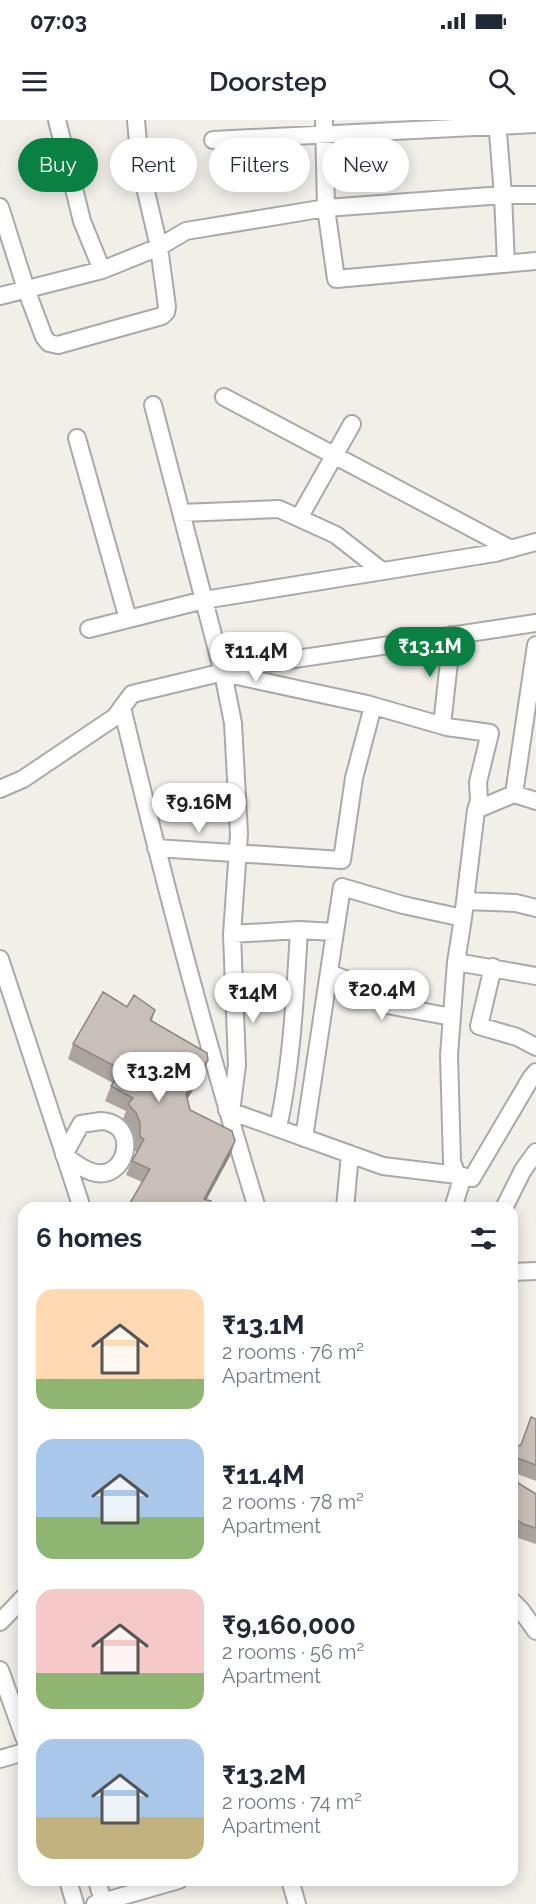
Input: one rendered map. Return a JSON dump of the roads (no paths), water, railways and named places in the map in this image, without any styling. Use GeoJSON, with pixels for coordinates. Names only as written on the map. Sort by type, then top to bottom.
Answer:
{"type":"FeatureCollection","features":[{"type":"Feature","properties":{"kind":"street"},"geometry":{"type":"LineString","coordinates":[[57,120],[82,221],[102,270]]}},
{"type":"Feature","properties":{"kind":"street"},"geometry":{"type":"LineString","coordinates":[[0,207],[26,289],[44,337],[49,343],[58,345],[162,316],[167,307],[159,247],[140,166],[136,120]]}},
{"type":"Feature","properties":{"kind":"street"},"geometry":{"type":"LineString","coordinates":[[497,123],[506,264]]}},
{"type":"Feature","properties":{"kind":"street"},"geometry":{"type":"LineString","coordinates":[[230,138],[325,127],[536,124]]}},
{"type":"Feature","properties":{"kind":"street"},"geometry":{"type":"LineString","coordinates":[[325,127],[326,208],[336,279],[536,261]]}},
{"type":"Feature","properties":{"kind":"street"},"geometry":{"type":"LineString","coordinates":[[0,296],[102,270],[159,247],[177,235],[192,229],[326,208],[503,195],[536,195]]}},
{"type":"Feature","properties":{"kind":"street"},"geometry":{"type":"LineString","coordinates":[[224,397],[511,549]]}},
{"type":"Feature","properties":{"kind":"street"},"geometry":{"type":"LineString","coordinates":[[153,405],[223,673],[233,723],[239,854],[232,934],[237,1065],[229,1111]]}},
{"type":"Feature","properties":{"kind":"street"},"geometry":{"type":"LineString","coordinates":[[299,518],[352,424]]}},
{"type":"Feature","properties":{"kind":"street"},"geometry":{"type":"LineString","coordinates":[[77,438],[128,619]]}},
{"type":"Feature","properties":{"kind":"street"},"geometry":{"type":"LineString","coordinates":[[181,513],[279,509],[336,535],[382,571]]}},
{"type":"Feature","properties":{"kind":"street"},"geometry":{"type":"LineString","coordinates":[[89,629],[204,600],[511,549],[536,542]]}},
{"type":"Feature","properties":{"kind":"street"},"geometry":{"type":"LineString","coordinates":[[0,789],[23,779],[115,717],[132,694],[249,666],[536,623]]}},
{"type":"Feature","properties":{"kind":"street"},"geometry":{"type":"LineString","coordinates":[[442,725],[452,635]]}},
{"type":"Feature","properties":{"kind":"street"},"geometry":{"type":"LineString","coordinates":[[514,794],[536,645]]}},
{"type":"Feature","properties":{"kind":"street"},"geometry":{"type":"LineString","coordinates":[[223,673],[373,706],[442,725],[490,733],[478,782],[479,801],[456,962],[449,1055],[452,1162],[460,1176],[454,1202]]}},
{"type":"Feature","properties":{"kind":"street"},"geometry":{"type":"LineString","coordinates":[[304,1138],[342,887],[342,860],[351,792],[373,706]]}},
{"type":"Feature","properties":{"kind":"street"},"geometry":{"type":"LineString","coordinates":[[122,707],[156,848],[255,1202]]}},
{"type":"Feature","properties":{"kind":"street"},"geometry":{"type":"LineString","coordinates":[[476,810],[514,794],[536,801]]}},
{"type":"Feature","properties":{"kind":"street"},"geometry":{"type":"LineString","coordinates":[[156,848],[342,860]]}},
{"type":"Feature","properties":{"kind":"street"},"geometry":{"type":"LineString","coordinates":[[342,887],[463,918]]}},
{"type":"Feature","properties":{"kind":"street"},"geometry":{"type":"LineString","coordinates":[[465,901],[516,903],[536,908]]}},
{"type":"Feature","properties":{"kind":"street"},"geometry":{"type":"LineString","coordinates":[[232,934],[298,930],[334,932]]}},
{"type":"Feature","properties":{"kind":"street"},"geometry":{"type":"LineString","coordinates":[[278,1128],[293,1035],[298,930]]}},
{"type":"Feature","properties":{"kind":"street"},"geometry":{"type":"LineString","coordinates":[[0,959],[80,1202]]}},
{"type":"Feature","properties":{"kind":"street"},"geometry":{"type":"LineString","coordinates":[[456,962],[536,976]]}},
{"type":"Feature","properties":{"kind":"street"},"geometry":{"type":"LineString","coordinates":[[493,967],[479,1026],[517,1037],[536,1047]]}},
{"type":"Feature","properties":{"kind":"street"},"geometry":{"type":"LineString","coordinates":[[328,973],[353,982],[387,1005],[452,1017]]}},
{"type":"Feature","properties":{"kind":"street"},"geometry":{"type":"LineString","coordinates":[[229,1111],[383,1166],[472,1178],[536,1072]]}},
{"type":"Feature","properties":{"kind":"street"},"geometry":{"type":"LineString","coordinates":[[507,1202],[523,1170],[536,1152]]}},
{"type":"Feature","properties":{"kind":"street"},"geometry":{"type":"LineString","coordinates":[[346,1202],[350,1154]]}},
{"type":"Feature","properties":{"kind":"street"},"geometry":{"type":"LineString","coordinates":[[518,1272],[536,1271]]}},
{"type":"Feature","properties":{"kind":"street"},"geometry":{"type":"LineString","coordinates":[[0,1622],[18,1603]]}},
{"type":"Feature","properties":{"kind":"street"},"geometry":{"type":"LineString","coordinates":[[518,1607],[536,1631]]}},
{"type":"Feature","properties":{"kind":"street"},"geometry":{"type":"LineString","coordinates":[[0,1670],[18,1720]]}},
{"type":"Feature","properties":{"kind":"street"},"geometry":{"type":"LineString","coordinates":[[0,1759],[18,1754]]}},
{"type":"Feature","properties":{"kind":"street"},"geometry":{"type":"LineString","coordinates":[[70,1886],[75,1904]]}},
{"type":"Feature","properties":{"kind":"street"},"geometry":{"type":"LineString","coordinates":[[98,1886],[99,1903],[158,1886]]}},
{"type":"Feature","properties":{"kind":"street"},"geometry":{"type":"LineString","coordinates":[[292,1886],[297,1904]]}}]}
